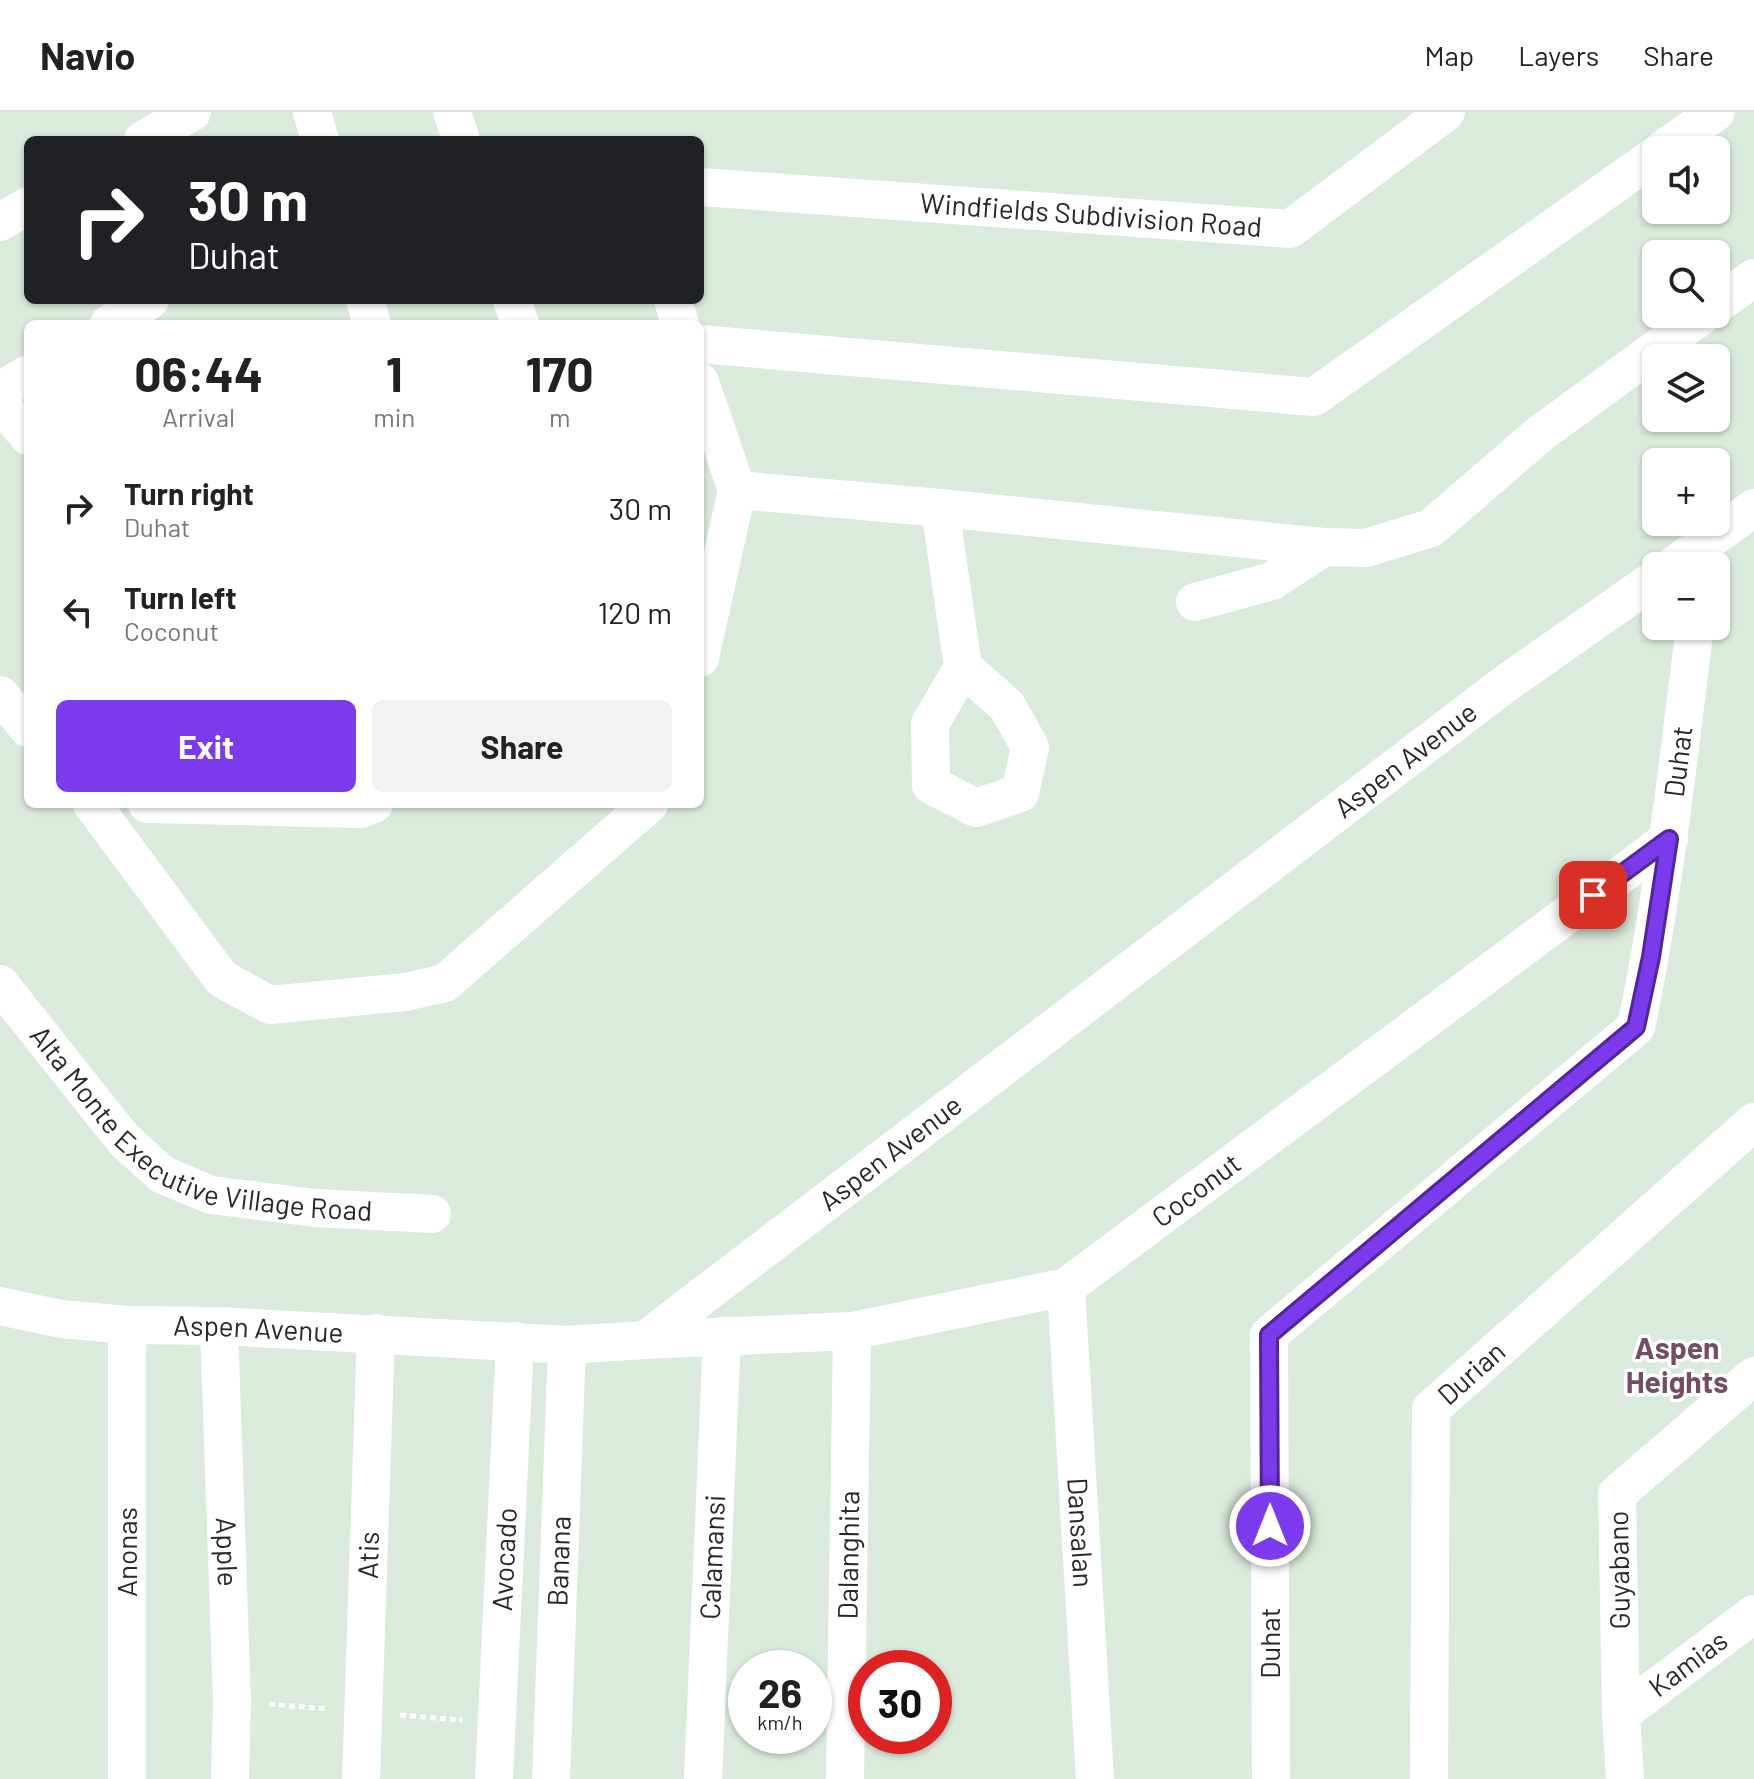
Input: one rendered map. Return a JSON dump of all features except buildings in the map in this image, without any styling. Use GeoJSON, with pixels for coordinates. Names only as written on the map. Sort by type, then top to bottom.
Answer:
{"type":"FeatureCollection","features":[{"type":"Feature","properties":{"kind":"street"},"geometry":{"type":"LineString","coordinates":[[150,136],[192,112]]}},
{"type":"Feature","properties":{"kind":"street"},"geometry":{"type":"LineString","coordinates":[[312,112],[319,136]]}},
{"type":"Feature","properties":{"kind":"street"},"geometry":{"type":"LineString","coordinates":[[452,112],[460,136]]}},
{"type":"Feature","properties":{"kind":"street","name":"Windfields Subdivision Road"},"geometry":{"type":"LineString","coordinates":[[704,187],[1290,229],[1446,112]]}},
{"type":"Feature","properties":{"kind":"street"},"geometry":{"type":"LineString","coordinates":[[1682,136],[1716,112]]}},
{"type":"Feature","properties":{"kind":"street"},"geometry":{"type":"LineString","coordinates":[[704,344],[1314,397],[1642,165]]}},
{"type":"Feature","properties":{"kind":"street"},"geometry":{"type":"LineString","coordinates":[[0,222],[24,208]]}},
{"type":"Feature","properties":{"kind":"street"},"geometry":{"type":"LineString","coordinates":[[1730,295],[1754,278]]}},
{"type":"Feature","properties":{"kind":"street"},"geometry":{"type":"LineString","coordinates":[[116,320],[143,304]]}},
{"type":"Feature","properties":{"kind":"street"},"geometry":{"type":"LineString","coordinates":[[737,490],[1324,547],[1366,548],[1431,528],[1541,433],[1685,328]]}},
{"type":"Feature","properties":{"kind":"street"},"geometry":{"type":"LineString","coordinates":[[0,391],[24,376]]}},
{"type":"Feature","properties":{"kind":"street"},"geometry":{"type":"LineString","coordinates":[[704,394],[737,490],[704,640]]}},
{"type":"Feature","properties":{"kind":"street"},"geometry":{"type":"LineString","coordinates":[[0,403],[24,431]]}},
{"type":"Feature","properties":{"kind":"street"},"geometry":{"type":"LineString","coordinates":[[940,508],[963,667]]}},
{"type":"Feature","properties":{"kind":"street"},"geometry":{"type":"LineString","coordinates":[[1707,552],[1754,508]]}},
{"type":"Feature","properties":{"kind":"street"},"geometry":{"type":"LineString","coordinates":[[1195,602],[1272,581],[1324,547]]}},
{"type":"Feature","properties":{"kind":"street","name":"Aspen Avenue"},"geometry":{"type":"LineString","coordinates":[[0,1306],[61,1319],[127,1325],[376,1333],[567,1345],[645,1340],[1505,684],[1642,588]]}},
{"type":"Feature","properties":{"kind":"street","name":"Duhat"},"geometry":{"type":"LineString","coordinates":[[1271,1779],[1269,1335],[1636,1027],[1651,957],[1669,839],[1693,640]]}},
{"type":"Feature","properties":{"kind":"street"},"geometry":{"type":"LineString","coordinates":[[0,695],[24,723]]}},
{"type":"Feature","properties":{"kind":"street"},"geometry":{"type":"LineString","coordinates":[[95,808],[222,979],[270,1005],[405,992],[445,983],[644,808]]}},
{"type":"Feature","properties":{"kind":"street","name":"Coconut"},"geometry":{"type":"LineString","coordinates":[[645,1340],[852,1331],[1066,1287],[1669,839]]}},
{"type":"Feature","properties":{"kind":"street","name":"Alta Monte Executive Village Road"},"geometry":{"type":"LineString","coordinates":[[0,984],[124,1140],[163,1175],[211,1195],[315,1208],[432,1214]]}},
{"type":"Feature","properties":{"kind":"street","name":"Durian"},"geometry":{"type":"LineString","coordinates":[[1429,1779],[1431,1409],[1754,1122]]}},
{"type":"Feature","properties":{"kind":"street","name":"Dansalan"},"geometry":{"type":"LineString","coordinates":[[1066,1287],[1095,1779]]}},
{"type":"Feature","properties":{"kind":"street","name":"Anonas"},"geometry":{"type":"LineString","coordinates":[[127,1325],[127,1779]]}},
{"type":"Feature","properties":{"kind":"street","name":"Apple"},"geometry":{"type":"LineString","coordinates":[[219,1326],[232,1701],[230,1779]]}},
{"type":"Feature","properties":{"kind":"street","name":"Dalanghita"},"geometry":{"type":"LineString","coordinates":[[845,1779],[852,1331]]}},
{"type":"Feature","properties":{"kind":"street","name":"Atis"},"geometry":{"type":"LineString","coordinates":[[361,1779],[376,1333]]}},
{"type":"Feature","properties":{"kind":"street","name":"Calamansi"},"geometry":{"type":"LineString","coordinates":[[703,1779],[722,1336]]}},
{"type":"Feature","properties":{"kind":"street","name":"Avocado"},"geometry":{"type":"LineString","coordinates":[[494,1779],[515,1341]]}},
{"type":"Feature","properties":{"kind":"street","name":"Banana"},"geometry":{"type":"LineString","coordinates":[[551,1779],[567,1345]]}},
{"type":"Feature","properties":{"kind":"street","name":"Guyabano"},"geometry":{"type":"LineString","coordinates":[[1625,1779],[1617,1494],[1754,1376]]}},
{"type":"Feature","properties":{"kind":"street","name":"Kamias"},"geometry":{"type":"LineString","coordinates":[[1621,1714],[1754,1614]]}},
{"type":"Feature","properties":{"kind":"district","name":"Aspen Heights"},"geometry":{"type":"Point","coordinates":[1677,1366]}},
{"type":"Feature","properties":{"kind":"route"},"geometry":{"type":"LineString","coordinates":[[1270,1526],[1269,1335],[1636,1027],[1651,957],[1669,839],[1593,895]]}}]}
